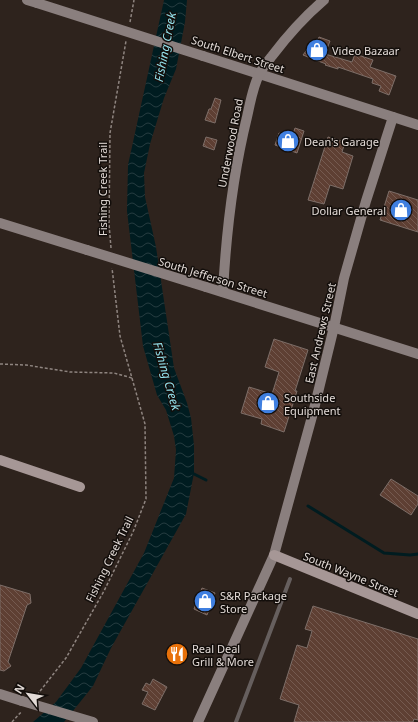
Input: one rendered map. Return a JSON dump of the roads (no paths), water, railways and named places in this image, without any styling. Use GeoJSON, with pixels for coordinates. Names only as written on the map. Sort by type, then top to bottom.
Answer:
{"type":"FeatureCollection","features":[{"type":"Feature","properties":{"kind":"main road"},"geometry":{"type":"LineString","coordinates":[[0,460],[80,486]]}},
{"type":"Feature","properties":{"kind":"main road","name":"South Wayne Street"},"geometry":{"type":"LineString","coordinates":[[274,555],[418,614]]}},
{"type":"Feature","properties":{"kind":"street","name":"Underwood Road"},"geometry":{"type":"LineString","coordinates":[[222,292],[229,220],[237,165],[245,122],[259,74],[283,41],[304,17],[324,0]]}},
{"type":"Feature","properties":{"kind":"street","name":"South Elbert Street"},"geometry":{"type":"LineString","coordinates":[[32,2],[418,125]]}},
{"type":"Feature","properties":{"kind":"street","name":"East Andrews Street"},"geometry":{"type":"LineString","coordinates":[[198,722],[274,555],[313,413],[334,327],[344,278],[366,201],[393,116]]}},
{"type":"Feature","properties":{"kind":"street","name":"South Jefferson Street"},"geometry":{"type":"LineString","coordinates":[[0,223],[418,354]]}},
{"type":"Feature","properties":{"kind":"street"},"geometry":{"type":"LineString","coordinates":[[0,694],[24,703],[93,722]]}},
{"type":"Feature","properties":{"kind":"lane"},"geometry":{"type":"LineString","coordinates":[[236,722],[290,578]]}},
{"type":"Feature","properties":{"kind":"water","name":"Fishing Creek"},"geometry":{"type":"Polygon","coordinates":[[[164,0],[187,0],[185,22],[176,69],[164,98],[150,144],[144,173],[145,197],[156,247],[174,368],[191,418],[194,445],[194,473],[186,514],[111,648],[93,686],[64,722],[33,722],[56,702],[81,668],[144,553],[174,478],[176,450],[174,436],[166,410],[157,395],[143,346],[127,211],[128,165],[164,0]]]}},
{"type":"Feature","properties":{"kind":"waterway"},"geometry":{"type":"LineString","coordinates":[[190,472],[206,480]]}},
{"type":"Feature","properties":{"kind":"waterway"},"geometry":{"type":"LineString","coordinates":[[308,506],[384,553],[410,555],[418,554]]}},
{"type":"Feature","properties":{"kind":"place","name":"Video Bazaar"},"geometry":{"type":"Point","coordinates":[317,50]}},
{"type":"Feature","properties":{"kind":"place","name":"Dean's Garage"},"geometry":{"type":"Point","coordinates":[288,141]}},
{"type":"Feature","properties":{"kind":"place","name":"Dollar General"},"geometry":{"type":"Point","coordinates":[401,210]}},
{"type":"Feature","properties":{"kind":"place","name":"Southside Equipment"},"geometry":{"type":"Point","coordinates":[268,403]}},
{"type":"Feature","properties":{"kind":"place","name":"S&R Package Store"},"geometry":{"type":"Point","coordinates":[205,601]}},
{"type":"Feature","properties":{"kind":"place","name":"Real Deal Grill & More"},"geometry":{"type":"Point","coordinates":[177,654]}}]}
